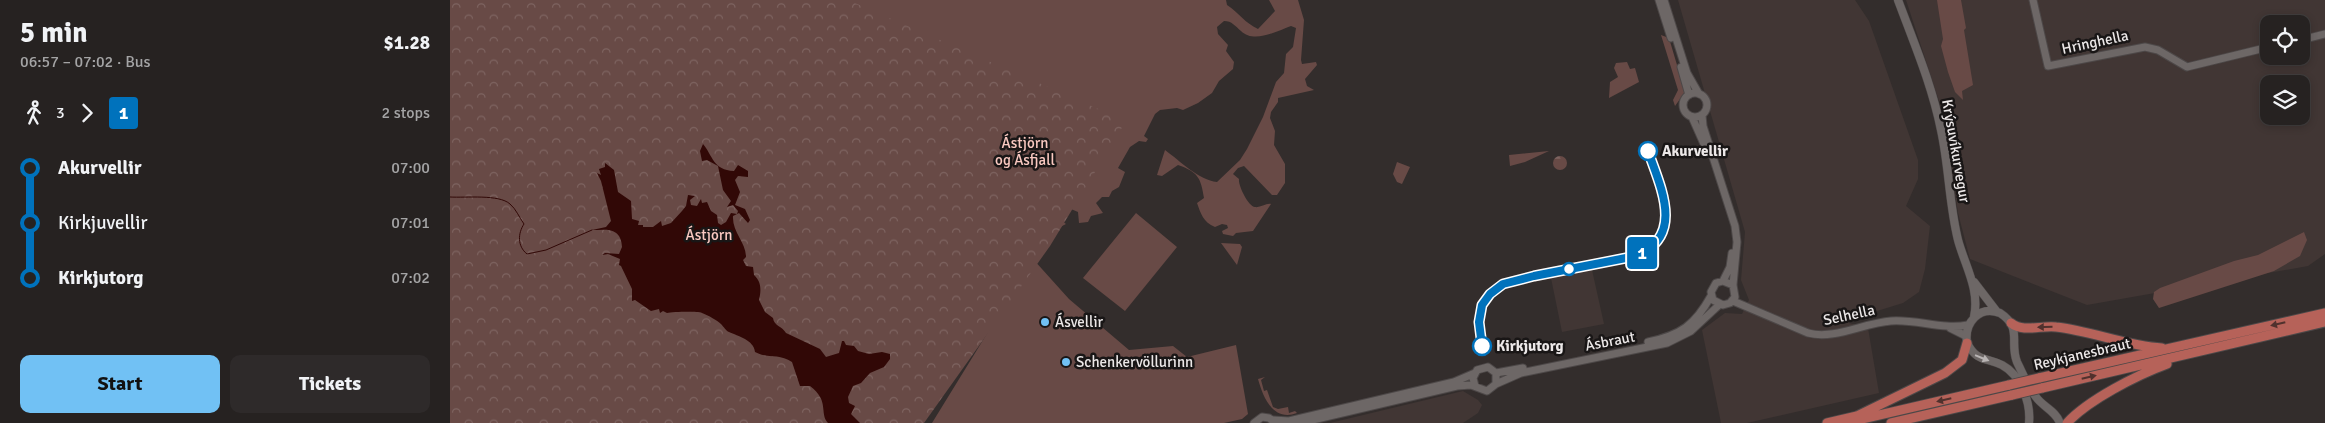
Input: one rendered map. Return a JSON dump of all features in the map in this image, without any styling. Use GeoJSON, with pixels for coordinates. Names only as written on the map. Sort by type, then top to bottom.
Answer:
{"type":"FeatureCollection","features":[{"type":"Feature","properties":{"kind":"highway","name":"Reykjanesbraut"},"geometry":{"type":"LineString","coordinates":[[1845,423],[2325,313]]}},
{"type":"Feature","properties":{"kind":"highway","name":"Reykjanesbraut"},"geometry":{"type":"LineString","coordinates":[[1891,423],[2325,322]]}},
{"type":"Feature","properties":{"kind":"highway"},"geometry":{"type":"LineString","coordinates":[[2011,323],[2022,328],[2057,327],[2155,348],[2179,346]]}},
{"type":"Feature","properties":{"kind":"highway"},"geometry":{"type":"LineString","coordinates":[[1827,423],[1857,416],[1878,407],[1952,369],[1962,360],[1966,340]]}},
{"type":"Feature","properties":{"kind":"highway"},"geometry":{"type":"LineString","coordinates":[[2067,423],[2084,407],[2128,382],[2161,366],[2209,350]]}},
{"type":"Feature","properties":{"kind":"main road","name":"Krýsuvíkurvegur"},"geometry":{"type":"LineString","coordinates":[[1898,0],[1926,76],[1941,128],[1958,239],[1972,280],[1976,303],[1974,317]]}},
{"type":"Feature","properties":{"kind":"main road","name":"Krýsuvíkurvegur"},"geometry":{"type":"LineString","coordinates":[[1972,280],[1997,312],[2011,323]]}},
{"type":"Feature","properties":{"kind":"main road"},"geometry":{"type":"LineString","coordinates":[[1997,312],[1988,311],[1974,317],[1968,325],[1966,340],[1976,356],[2002,365],[2014,375],[2029,403],[2029,423]]}},
{"type":"Feature","properties":{"kind":"main road"},"geometry":{"type":"LineString","coordinates":[[2011,323],[2015,332],[2014,353],[2020,368],[2036,397],[2055,414],[2060,423]]}},
{"type":"Feature","properties":{"kind":"street"},"geometry":{"type":"LineString","coordinates":[[1659,0],[1688,95]]}},
{"type":"Feature","properties":{"kind":"street"},"geometry":{"type":"LineString","coordinates":[[1664,0],[1688,73],[1699,94],[1707,102],[1706,110],[1702,116],[1703,126],[1735,226],[1737,242],[1733,285],[1736,293],[1733,301],[1727,305],[1720,305],[1711,296],[1713,286],[1723,281],[1731,259],[1732,242],[1730,226],[1701,133],[1692,117]]}},
{"type":"Feature","properties":{"kind":"street","name":"Hringhella"},"geometry":{"type":"LineString","coordinates":[[2033,0],[2048,66],[2145,47],[2158,50],[2187,67],[2260,49]]}},
{"type":"Feature","properties":{"kind":"street"},"geometry":{"type":"LineString","coordinates":[[2310,38],[2325,34]]}},
{"type":"Feature","properties":{"kind":"street"},"geometry":{"type":"LineString","coordinates":[[1699,94],[1688,95],[1684,100],[1683,108],[1686,114],[1692,117],[1702,116]]}},
{"type":"Feature","properties":{"kind":"street"},"geometry":{"type":"LineString","coordinates":[[1723,281],[1733,285]]}},
{"type":"Feature","properties":{"kind":"street","name":"Ásbraut"},"geometry":{"type":"LineString","coordinates":[[1496,373],[1675,335],[1697,319],[1711,296]]}},
{"type":"Feature","properties":{"kind":"street","name":"Selhella"},"geometry":{"type":"LineString","coordinates":[[1733,301],[1802,330],[1819,335],[1892,321],[1916,321],[1947,327],[1968,325]]}},
{"type":"Feature","properties":{"kind":"street","name":"Ásbraut"},"geometry":{"type":"LineString","coordinates":[[1496,384],[1520,373],[1667,343],[1691,331],[1720,305]]}},
{"type":"Feature","properties":{"kind":"street","name":"Selhella"},"geometry":{"type":"LineString","coordinates":[[1947,327],[1966,340]]}},
{"type":"Feature","properties":{"kind":"street"},"geometry":{"type":"LineString","coordinates":[[1254,423],[1262,417],[1274,422],[1289,421],[1454,382],[1485,367],[1496,373],[1496,384],[1487,391],[1475,386],[1457,386],[1300,423]]}},
{"type":"Feature","properties":{"kind":"street"},"geometry":{"type":"LineString","coordinates":[[1475,372],[1473,381],[1475,386]]}},
{"type":"Feature","properties":{"kind":"shaded area"},"geometry":{"type":"Polygon","coordinates":[[[1678,0],[1855,0],[1869,21],[1918,160],[1918,179],[1906,206],[1930,226],[1925,269],[1919,292],[1903,303],[1848,320],[1849,323],[1868,328],[1879,393],[1747,423],[1721,423],[1702,330],[1725,313],[1742,314],[1749,300],[1741,280],[1745,232],[1678,0]]]}},
{"type":"Feature","properties":{"kind":"shaded area"},"geometry":{"type":"Polygon","coordinates":[[[1906,0],[2325,0],[2325,254],[2308,266],[2087,305],[1970,259],[1958,213],[1943,113],[1906,0]]]}},
{"type":"Feature","properties":{"kind":"shaded area","name":"Ástjörn"},"geometry":{"type":"Polygon","coordinates":[[[703,144],[714,162],[722,168],[734,171],[738,165],[748,171],[748,177],[738,176],[735,180],[740,192],[735,205],[745,209],[750,220],[748,223],[739,213],[737,214],[738,211],[733,205],[727,207],[731,201],[723,190],[718,166],[707,160],[702,161],[700,151],[703,144]]]}},
{"type":"Feature","properties":{"kind":"shaded area","name":"Ástjörn"},"geometry":{"type":"Polygon","coordinates":[[[605,163],[614,170],[618,192],[631,201],[632,219],[639,221],[638,225],[643,225],[643,227],[653,227],[661,221],[662,226],[671,223],[686,206],[688,195],[695,196],[690,200],[691,205],[697,206],[701,199],[702,203],[707,202],[711,211],[717,215],[718,223],[721,225],[726,222],[731,213],[737,214],[733,216],[733,222],[744,247],[746,257],[743,260],[746,266],[753,267],[754,275],[760,284],[759,300],[765,312],[786,333],[820,349],[826,357],[839,353],[842,341],[846,345],[854,346],[858,351],[869,354],[882,352],[890,354],[890,359],[884,367],[870,373],[861,383],[853,386],[848,397],[849,403],[855,406],[851,414],[860,423],[828,423],[825,419],[820,397],[810,386],[800,386],[792,362],[787,359],[755,352],[749,341],[728,331],[710,317],[695,312],[667,313],[663,311],[660,313],[659,309],[651,311],[635,300],[632,301],[632,289],[619,265],[620,259],[608,254],[602,255],[605,253],[619,254],[622,247],[619,235],[607,230],[592,230],[606,227],[611,221],[601,181],[597,173],[601,175],[599,169],[605,167],[605,163]]]}},
{"type":"Feature","properties":{"kind":"shaded area"},"geometry":{"type":"Polygon","coordinates":[[[1592,270],[1604,324],[1562,332],[1551,278],[1592,270]]]}},
{"type":"Feature","properties":{"kind":"shaded area"},"geometry":{"type":"Polygon","coordinates":[[[1463,391],[1478,400],[1482,405],[1478,413],[1463,423],[1330,423],[1463,391]]]}},
{"type":"Feature","properties":{"kind":"green space","name":"Ástjörn og Ásfjall"},"geometry":{"type":"Polygon","coordinates":[[[450,0],[1226,0],[1227,5],[1249,24],[1258,29],[1275,11],[1269,0],[1298,0],[1304,20],[1302,64],[1316,62],[1317,65],[1305,79],[1307,86],[1314,90],[1278,98],[1278,102],[1271,112],[1270,118],[1275,131],[1274,145],[1285,164],[1285,183],[1277,195],[1272,195],[1244,166],[1238,168],[1233,174],[1239,179],[1244,195],[1252,206],[1257,207],[1271,204],[1253,231],[1236,233],[1233,236],[1223,234],[1222,231],[1228,228],[1227,225],[1222,224],[1215,227],[1208,223],[1201,214],[1197,203],[1204,198],[1200,181],[1190,170],[1178,165],[1162,176],[1157,175],[1165,150],[1203,178],[1217,182],[1240,160],[1247,149],[1263,117],[1276,82],[1284,73],[1286,54],[1293,47],[1296,28],[1291,26],[1266,35],[1252,36],[1246,35],[1227,21],[1224,21],[1217,27],[1218,34],[1228,45],[1226,51],[1234,62],[1233,69],[1219,81],[1212,93],[1198,103],[1183,110],[1177,108],[1160,110],[1155,114],[1144,136],[1148,139],[1146,142],[1139,141],[1130,147],[1118,168],[1125,172],[1119,187],[1112,191],[1109,197],[1102,197],[1096,203],[1103,213],[1091,216],[1088,222],[1079,223],[1078,212],[1071,209],[1062,221],[1066,224],[1060,227],[450,0]]]}},
{"type":"Feature","properties":{"kind":"green space","name":"Ástjörn"},"geometry":{"type":"Polygon","coordinates":[[[450,0],[848,0],[1126,121],[1050,246],[924,423],[450,423],[450,0]]]}},
{"type":"Feature","properties":{"kind":"green space"},"geometry":{"type":"Polygon","coordinates":[[[1937,0],[1961,0],[1973,85],[1962,91],[1963,100],[1955,92],[1941,46],[1943,39],[1937,0]]]}},
{"type":"Feature","properties":{"kind":"green space"},"geometry":{"type":"Polygon","coordinates":[[[1661,35],[1669,38],[1685,92],[1675,106],[1673,100],[1678,90],[1661,35]]]}},
{"type":"Feature","properties":{"kind":"green space"},"geometry":{"type":"Polygon","coordinates":[[[1627,62],[1630,69],[1635,68],[1639,82],[1609,98],[1610,82],[1618,77],[1614,68],[1616,63],[1627,62]]]}},
{"type":"Feature","properties":{"kind":"green space"},"geometry":{"type":"Polygon","coordinates":[[[1549,151],[1525,162],[1510,166],[1509,155],[1549,151]]]}},
{"type":"Feature","properties":{"kind":"green space"},"geometry":{"type":"Polygon","coordinates":[[[1557,156],[1563,156],[1567,163],[1563,170],[1557,170],[1553,166],[1553,160],[1557,156]]]}},
{"type":"Feature","properties":{"kind":"green space"},"geometry":{"type":"Polygon","coordinates":[[[1397,162],[1410,167],[1402,184],[1397,182],[1393,174],[1397,162]]]}},
{"type":"Feature","properties":{"kind":"green space"},"geometry":{"type":"Polygon","coordinates":[[[1136,213],[1177,247],[1125,311],[1083,278],[1136,213]]]}},
{"type":"Feature","properties":{"kind":"green space"},"geometry":{"type":"Polygon","coordinates":[[[2304,232],[2307,240],[2300,256],[2274,271],[2159,308],[2153,299],[2154,292],[2160,288],[2234,261],[2258,255],[2304,232]]]}},
{"type":"Feature","properties":{"kind":"green space"},"geometry":{"type":"Polygon","coordinates":[[[1221,243],[1240,244],[1242,247],[1237,265],[1221,243]]]}},
{"type":"Feature","properties":{"kind":"green space","name":"Ásvellir"},"geometry":{"type":"Polygon","coordinates":[[[1033,259],[1069,299],[1129,350],[1173,346],[1187,357],[1236,345],[1248,414],[1242,419],[1224,423],[932,423],[1033,259]]]}},
{"type":"Feature","properties":{"kind":"green space"},"geometry":{"type":"Polygon","coordinates":[[[1265,377],[1261,380],[1264,391],[1267,390],[1273,407],[1278,409],[1288,407],[1289,413],[1295,411],[1297,413],[1281,414],[1270,406],[1258,379],[1265,377]]]}},
{"type":"Feature","properties":{"kind":"waterway"},"geometry":{"type":"LineString","coordinates":[[450,197],[482,197],[498,199],[510,204],[524,224],[520,243],[527,254],[546,250],[592,230]]}},
{"type":"Feature","properties":{"kind":"bus line","name":"1"},"geometry":{"type":"LineString","coordinates":[[1482,346],[1479,322],[1482,305],[1490,294],[1503,284],[1636,256],[1646,252],[1657,242],[1665,226],[1666,210],[1648,151]]}},
{"type":"Feature","properties":{"kind":"place","name":"Akurvellir"},"geometry":{"type":"Point","coordinates":[1648,151]}},
{"type":"Feature","properties":{"kind":"place","name":"Ásvellir"},"geometry":{"type":"Point","coordinates":[1045,322]}},
{"type":"Feature","properties":{"kind":"place","name":"Kirkjutorg"},"geometry":{"type":"Point","coordinates":[1482,346]}},
{"type":"Feature","properties":{"kind":"place","name":"Schenkervöllurinn"},"geometry":{"type":"Point","coordinates":[1066,362]}}]}
